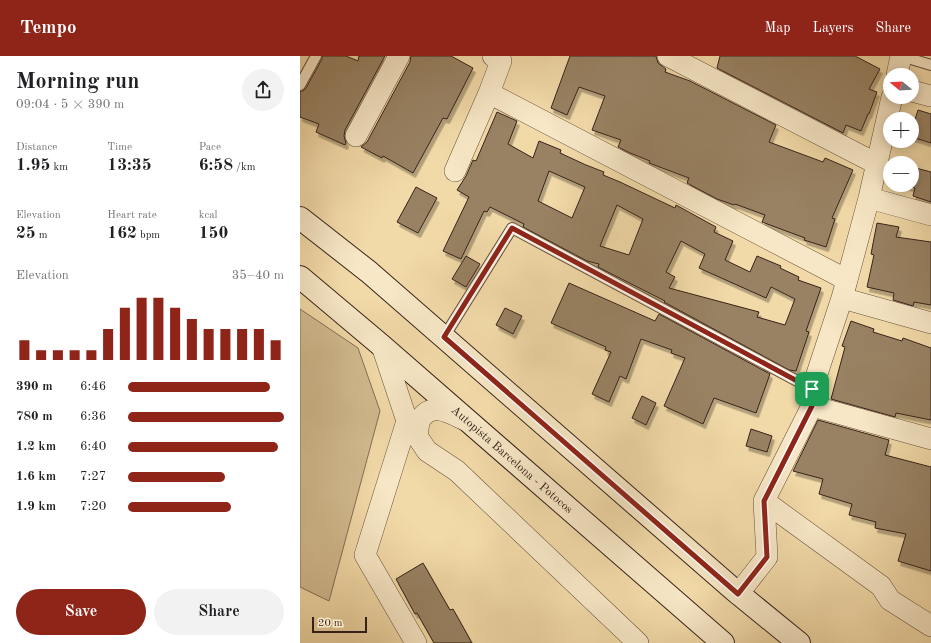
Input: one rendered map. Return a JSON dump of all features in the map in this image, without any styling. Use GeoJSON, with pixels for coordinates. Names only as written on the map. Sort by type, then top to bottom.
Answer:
{"type":"FeatureCollection","features":[{"type":"Feature","properties":{"kind":"street"},"geometry":{"type":"LineString","coordinates":[[356,136],[399,56]]}},
{"type":"Feature","properties":{"kind":"street"},"geometry":{"type":"LineString","coordinates":[[668,56],[877,164]]}},
{"type":"Feature","properties":{"kind":"street"},"geometry":{"type":"LineString","coordinates":[[898,68],[901,56]]}},
{"type":"Feature","properties":{"kind":"street"},"geometry":{"type":"LineString","coordinates":[[455,171],[489,93],[499,58]]}},
{"type":"Feature","properties":{"kind":"street"},"geometry":{"type":"LineString","coordinates":[[489,93],[844,289],[931,323]]}},
{"type":"Feature","properties":{"kind":"street"},"geometry":{"type":"LineString","coordinates":[[919,93],[931,96]]}},
{"type":"Feature","properties":{"kind":"street"},"geometry":{"type":"LineString","coordinates":[[738,594],[767,557],[764,501],[812,398],[869,198],[890,104]]}},
{"type":"Feature","properties":{"kind":"street"},"geometry":{"type":"LineString","coordinates":[[869,198],[931,215]]}},
{"type":"Feature","properties":{"kind":"street"},"geometry":{"type":"LineString","coordinates":[[300,218],[369,272],[738,594],[798,643]]}},
{"type":"Feature","properties":{"kind":"street","name":"Autopista Barcelona - Potocos"},"geometry":{"type":"LineString","coordinates":[[300,277],[382,346],[723,643]]}},
{"type":"Feature","properties":{"kind":"street"},"geometry":{"type":"LineString","coordinates":[[382,346],[412,428],[426,451],[457,471],[638,643]]}},
{"type":"Feature","properties":{"kind":"street"},"geometry":{"type":"LineString","coordinates":[[812,398],[931,439]]}},
{"type":"Feature","properties":{"kind":"street"},"geometry":{"type":"LineString","coordinates":[[416,643],[365,555],[412,428],[428,411],[438,409],[469,422]]}},
{"type":"Feature","properties":{"kind":"street"},"geometry":{"type":"LineString","coordinates":[[764,501],[881,586],[890,600],[931,626]]}},
{"type":"Feature","properties":{"kind":"lane"},"geometry":{"type":"LineString","coordinates":[[300,85],[316,56]]}},
{"type":"Feature","properties":{"kind":"lane"},"geometry":{"type":"LineString","coordinates":[[901,56],[931,65]]}},
{"type":"Feature","properties":{"kind":"lane"},"geometry":{"type":"LineString","coordinates":[[444,337],[512,228],[812,398]]}},
{"type":"Feature","properties":{"kind":"shaded area"},"geometry":{"type":"Polygon","coordinates":[[[300,309],[358,348],[380,411],[329,601],[300,587],[300,309]]]}},
{"type":"Feature","properties":{"kind":"building"},"geometry":{"type":"Polygon","coordinates":[[[322,56],[346,56],[358,61],[359,56],[385,56],[345,130],[345,145],[316,132],[319,124],[300,117],[300,91],[303,91],[306,88],[322,59],[322,56]]]}},
{"type":"Feature","properties":{"kind":"building"},"geometry":{"type":"Polygon","coordinates":[[[411,56],[451,56],[473,68],[447,119],[443,118],[413,173],[383,156],[382,158],[361,147],[367,142],[410,62],[411,56]]]}},
{"type":"Feature","properties":{"kind":"building"},"geometry":{"type":"Polygon","coordinates":[[[570,56],[656,56],[658,63],[666,69],[665,72],[690,81],[776,125],[769,142],[823,162],[825,158],[853,170],[832,218],[835,219],[826,247],[804,240],[805,238],[762,222],[765,215],[717,199],[687,183],[689,178],[649,163],[650,161],[618,147],[621,140],[592,130],[605,96],[579,87],[567,115],[551,108],[570,56]]]}},
{"type":"Feature","properties":{"kind":"building"},"geometry":{"type":"Polygon","coordinates":[[[720,56],[855,56],[880,69],[869,89],[877,92],[861,131],[846,125],[843,133],[717,68],[720,56]]]}},
{"type":"Feature","properties":{"kind":"building"},"geometry":{"type":"Polygon","coordinates":[[[918,110],[931,114],[931,143],[919,139],[919,112],[917,112],[918,110]]]}},
{"type":"Feature","properties":{"kind":"building"},"geometry":{"type":"Polygon","coordinates":[[[497,112],[517,121],[508,144],[533,158],[539,141],[561,150],[560,153],[604,172],[603,175],[675,208],[676,205],[716,227],[714,232],[733,241],[725,260],[750,272],[757,256],[781,266],[780,268],[799,277],[798,280],[821,288],[806,331],[809,332],[796,371],[789,370],[664,302],[665,301],[598,267],[599,264],[587,261],[523,227],[524,224],[490,207],[487,212],[484,211],[461,259],[443,251],[469,197],[457,190],[466,176],[473,160],[476,161],[497,112]],[[549,171],[538,201],[572,218],[585,187],[549,171]],[[617,205],[600,246],[629,255],[643,219],[617,205]],[[681,241],[666,272],[675,277],[669,288],[759,312],[757,317],[785,325],[795,299],[771,287],[766,298],[699,268],[705,254],[681,241]]]}},
{"type":"Feature","properties":{"kind":"building"},"geometry":{"type":"Polygon","coordinates":[[[919,169],[931,172],[931,202],[913,196],[914,192],[919,192],[919,169]]]}},
{"type":"Feature","properties":{"kind":"building"},"geometry":{"type":"Polygon","coordinates":[[[416,187],[437,198],[418,233],[397,222],[416,187]]]}},
{"type":"Feature","properties":{"kind":"building"},"geometry":{"type":"Polygon","coordinates":[[[877,223],[899,227],[896,237],[931,242],[931,305],[914,302],[913,306],[893,300],[894,293],[867,287],[874,255],[871,254],[877,223]]]}},
{"type":"Feature","properties":{"kind":"building"},"geometry":{"type":"Polygon","coordinates":[[[466,256],[480,264],[466,287],[452,279],[466,256]]]}},
{"type":"Feature","properties":{"kind":"building"},"geometry":{"type":"Polygon","coordinates":[[[569,283],[655,321],[659,314],[770,374],[756,413],[714,398],[703,424],[664,406],[685,358],[671,353],[672,350],[641,339],[626,379],[620,376],[609,402],[592,394],[611,352],[605,350],[606,347],[551,323],[569,283]]]}},
{"type":"Feature","properties":{"kind":"building"},"geometry":{"type":"Polygon","coordinates":[[[505,308],[522,316],[513,334],[496,325],[505,308]]]}},
{"type":"Feature","properties":{"kind":"building"},"geometry":{"type":"Polygon","coordinates":[[[851,321],[874,329],[873,332],[902,341],[903,338],[931,348],[931,420],[896,413],[895,417],[831,399],[845,347],[842,346],[851,321]]]}},
{"type":"Feature","properties":{"kind":"building"},"geometry":{"type":"Polygon","coordinates":[[[642,396],[656,403],[646,425],[632,418],[642,396]]]}},
{"type":"Feature","properties":{"kind":"building"},"geometry":{"type":"Polygon","coordinates":[[[818,420],[889,440],[885,455],[931,467],[931,571],[898,561],[906,534],[875,528],[876,522],[849,515],[852,504],[819,494],[823,479],[793,471],[818,420]]]}},
{"type":"Feature","properties":{"kind":"building"},"geometry":{"type":"Polygon","coordinates":[[[751,429],[772,436],[767,452],[746,446],[751,429]]]}},
{"type":"Feature","properties":{"kind":"building"},"geometry":{"type":"Polygon","coordinates":[[[423,563],[450,610],[453,609],[472,643],[434,643],[417,613],[415,614],[396,579],[423,563]]]}},
{"type":"Feature","properties":{"kind":"route"},"geometry":{"type":"LineString","coordinates":[[512,228],[812,389],[812,406],[764,501],[767,557],[738,594],[444,337],[512,228]]}}]}
